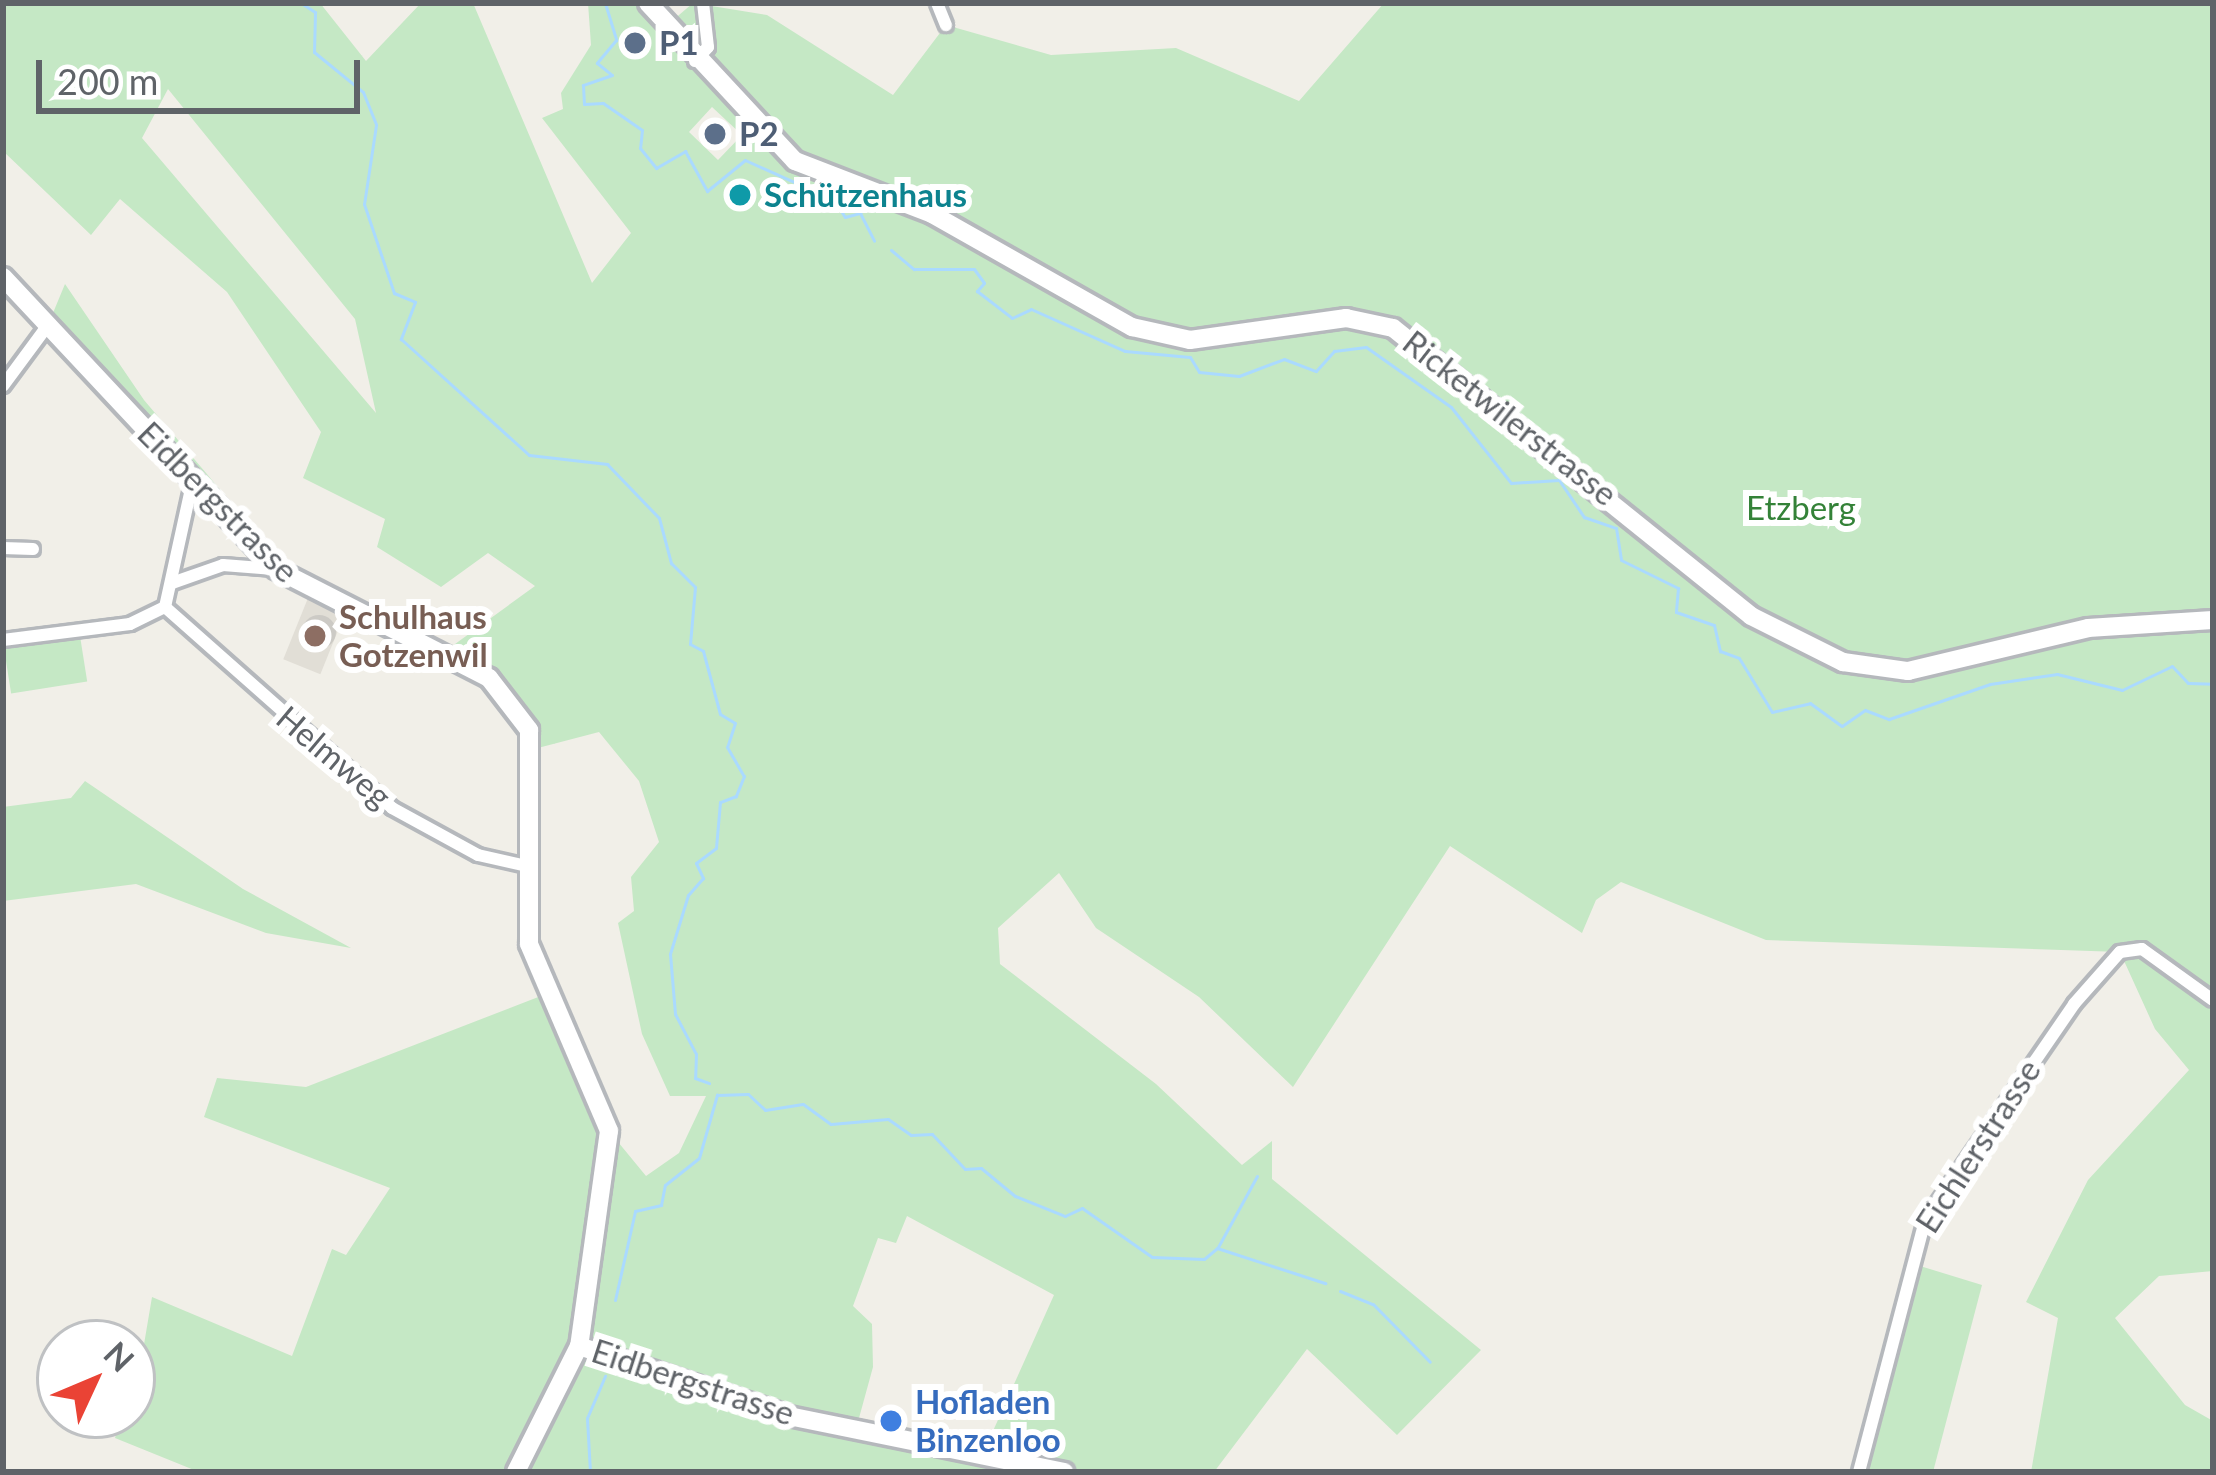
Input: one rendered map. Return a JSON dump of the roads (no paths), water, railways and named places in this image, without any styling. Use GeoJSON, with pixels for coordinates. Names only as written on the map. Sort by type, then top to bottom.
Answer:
{"type":"FeatureCollection","features":[{"type":"Feature","properties":{"kind":"street","name":"Ricketwilerstrasse"},"geometry":{"type":"LineString","coordinates":[[648,3],[694,62],[795,161],[932,214],[1132,327],[1190,340],[1346,318],[1393,328],[1751,616],[1843,662],[1908,671],[2066,632],[2213,620]]}},
{"type":"Feature","properties":{"kind":"street"},"geometry":{"type":"LineString","coordinates":[[694,62],[708,47],[703,3]]}},
{"type":"Feature","properties":{"kind":"street"},"geometry":{"type":"LineString","coordinates":[[938,3],[946,25]]}},
{"type":"Feature","properties":{"kind":"street","name":"Eidbergstrasse"},"geometry":{"type":"LineString","coordinates":[[3,277],[276,569],[396,623],[509,695],[535,749],[527,866],[529,944],[609,1131],[579,1346],[789,1416],[1064,1472]]}},
{"type":"Feature","properties":{"kind":"street"},"geometry":{"type":"LineString","coordinates":[[3,386],[48,325]]}},
{"type":"Feature","properties":{"kind":"street"},"geometry":{"type":"LineString","coordinates":[[3,640],[130,625],[165,607],[193,480]]}},
{"type":"Feature","properties":{"kind":"street"},"geometry":{"type":"LineString","coordinates":[[3,548],[33,549]]}},
{"type":"Feature","properties":{"kind":"street"},"geometry":{"type":"LineString","coordinates":[[172,583],[223,565],[276,569]]}},
{"type":"Feature","properties":{"kind":"street","name":"Helmweg"},"geometry":{"type":"LineString","coordinates":[[165,607],[392,808],[478,855],[527,866]]}},
{"type":"Feature","properties":{"kind":"street","name":"Eichlerstrasse"},"geometry":{"type":"LineString","coordinates":[[1859,1472],[1925,1221],[2074,1004],[2120,952],[2142,949],[2213,1000]]}},
{"type":"Feature","properties":{"kind":"street"},"geometry":{"type":"LineString","coordinates":[[516,1472],[579,1346]]}},
{"type":"Feature","properties":{"kind":"waterway"},"geometry":{"type":"LineString","coordinates":[[301,3],[315,12],[314,52],[363,92],[376,125],[364,204],[394,293],[415,302],[401,339],[529,455],[607,464],[659,518],[671,563],[695,587],[690,644],[703,651],[720,714],[735,723],[727,747],[744,776],[736,796],[720,802],[716,848],[696,863],[703,878],[688,895],[670,954],[675,1014],[696,1054],[695,1078],[709,1083]]}},
{"type":"Feature","properties":{"kind":"waterway"},"geometry":{"type":"LineString","coordinates":[[605,3],[616,40],[597,63],[612,75],[583,85],[584,104],[603,103],[642,130],[640,148],[656,168],[685,151],[707,191],[745,160],[803,186],[816,208],[834,199],[845,217],[860,213],[874,241]]}},
{"type":"Feature","properties":{"kind":"waterway"},"geometry":{"type":"LineString","coordinates":[[891,250],[914,269],[974,269],[984,283],[977,291],[1012,318],[1031,309],[1125,351],[1190,357],[1199,372],[1239,376],[1284,359],[1316,371],[1334,351],[1366,347],[1451,407],[1511,483],[1559,480],[1584,517],[1616,528],[1621,560],[1678,588],[1676,612],[1714,625],[1720,651],[1739,658],[1772,712],[1810,703],[1842,726],[1865,710],[1889,719],[1990,684],[2057,674],[2122,690],[2172,666],[2188,683],[2213,684]]}},
{"type":"Feature","properties":{"kind":"waterway"},"geometry":{"type":"LineString","coordinates":[[615,1300],[635,1211],[661,1205],[665,1185],[699,1158],[717,1095],[748,1094],[765,1110],[803,1104],[831,1124],[888,1119],[911,1135],[932,1134],[965,1169],[981,1168],[1015,1196],[1065,1216],[1082,1208],[1152,1257],[1204,1259],[1217,1248],[1325,1283]]}},
{"type":"Feature","properties":{"kind":"waterway"},"geometry":{"type":"LineString","coordinates":[[1218,1247],[1257,1176]]}},
{"type":"Feature","properties":{"kind":"waterway"},"geometry":{"type":"LineString","coordinates":[[1340,1291],[1373,1304],[1430,1362]]}},
{"type":"Feature","properties":{"kind":"waterway"},"geometry":{"type":"LineString","coordinates":[[590,1472],[587,1418],[605,1376]]}},
{"type":"Feature","properties":{"kind":"place","name":"P1"},"geometry":{"type":"Point","coordinates":[635,43]}},
{"type":"Feature","properties":{"kind":"place","name":"P2"},"geometry":{"type":"Point","coordinates":[715,134]}},
{"type":"Feature","properties":{"kind":"place","name":"Schützenhaus"},"geometry":{"type":"Point","coordinates":[740,195]}},
{"type":"Feature","properties":{"kind":"place","name":"Schulhaus Gotzenwil"},"geometry":{"type":"Point","coordinates":[315,636]}},
{"type":"Feature","properties":{"kind":"place","name":"Hofladen Binzenloo"},"geometry":{"type":"Point","coordinates":[891,1421]}},
{"type":"Feature","properties":{"kind":"park label","name":"Etzberg"},"geometry":{"type":"Point","coordinates":[1801,508]}}]}
